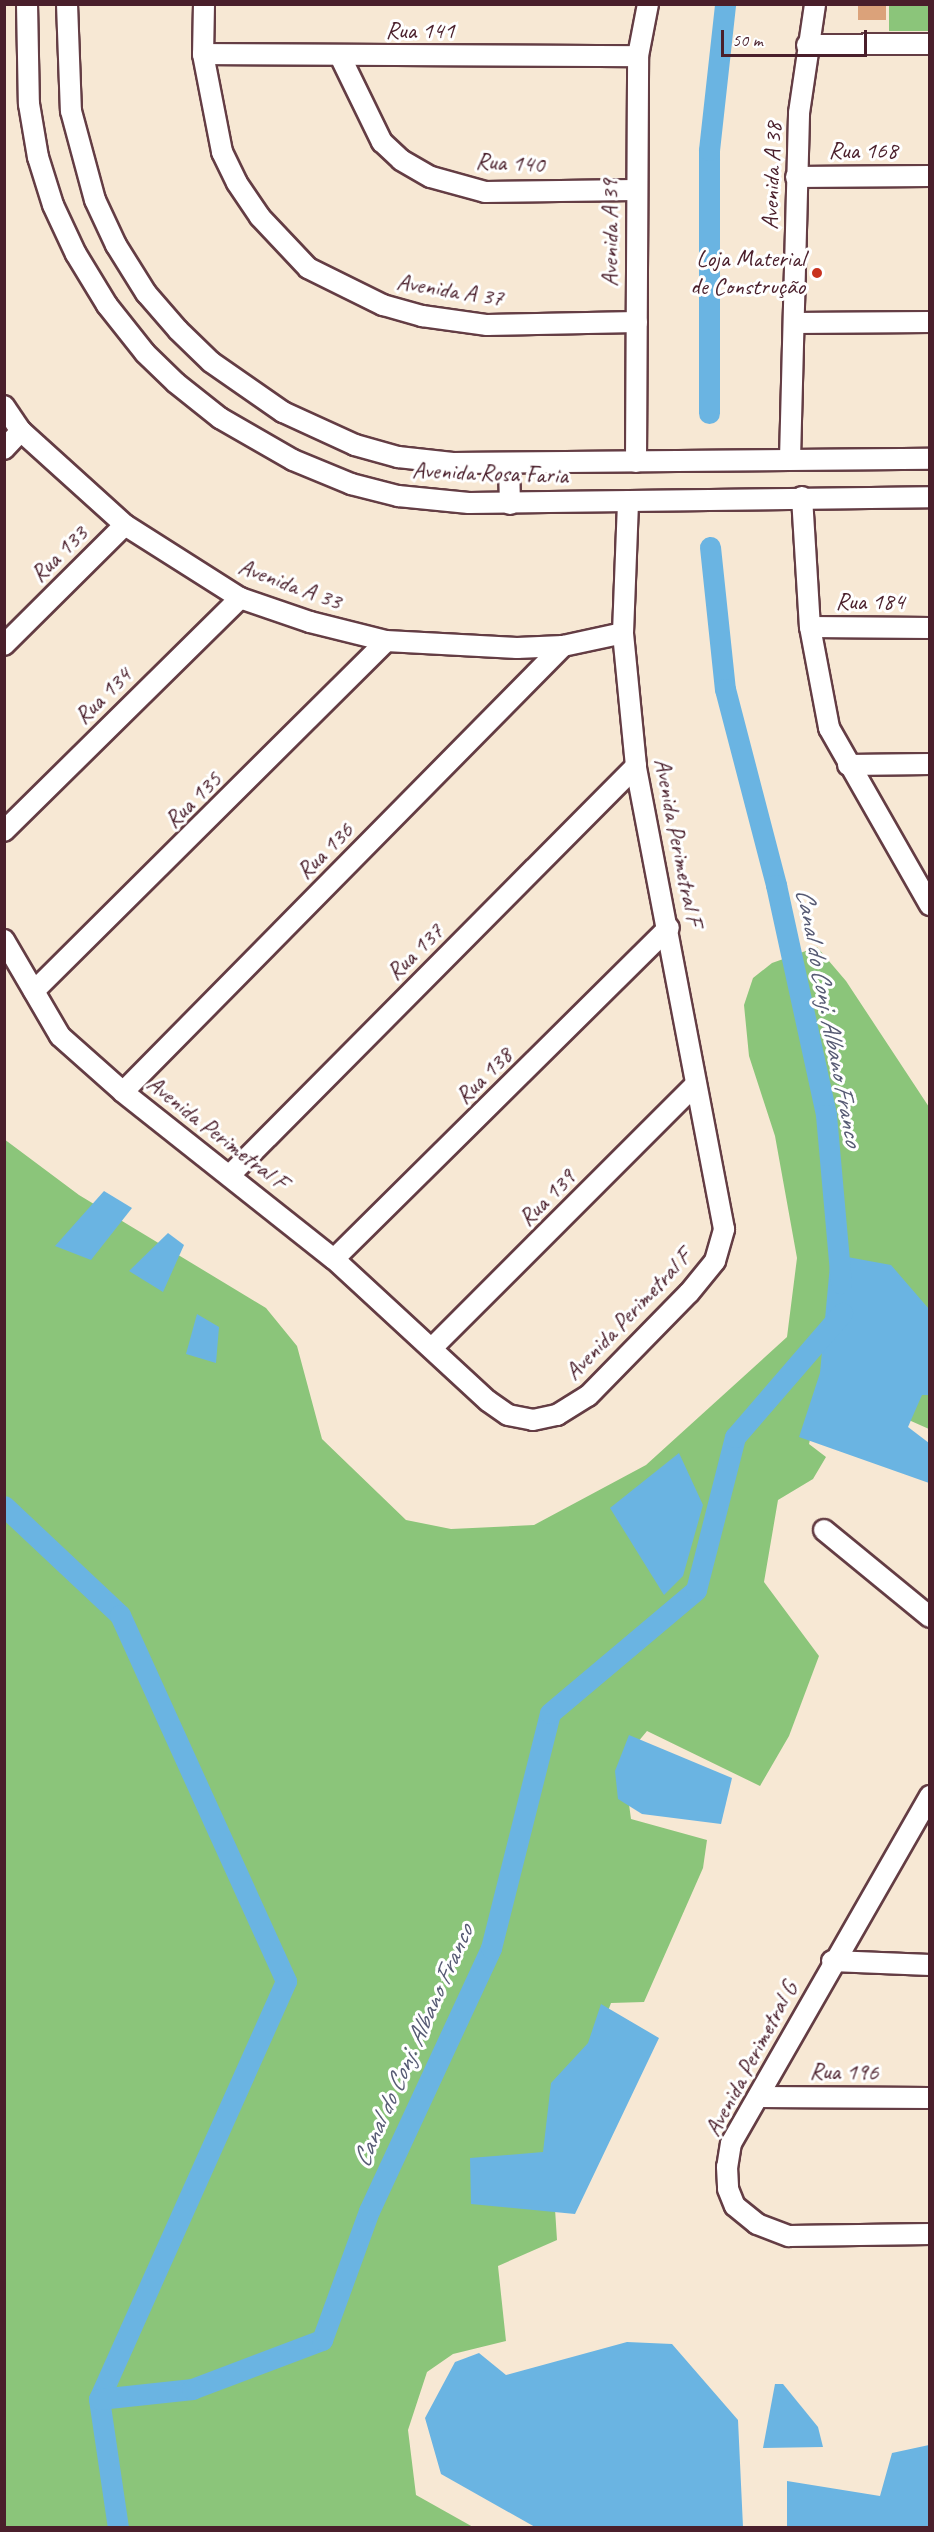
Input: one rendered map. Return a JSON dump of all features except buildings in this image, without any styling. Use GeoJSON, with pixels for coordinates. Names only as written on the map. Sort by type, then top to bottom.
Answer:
{"type":"FeatureCollection","features":[{"type":"Feature","properties":{"kind":"street","name":"Avenida Rosa Faria"},"geometry":{"type":"LineString","coordinates":[[27,4],[29,104],[53,206],[76,254],[107,305],[145,353],[220,418],[292,460],[351,484],[398,496],[510,504],[802,497],[930,497]]}},
{"type":"Feature","properties":{"kind":"street","name":"Avenida Rosa Faria"},"geometry":{"type":"LineString","coordinates":[[67,4],[71,111],[95,200],[116,245],[146,292],[178,330],[252,394],[322,432],[398,457],[509,464],[930,459]]}},
{"type":"Feature","properties":{"kind":"street","name":"Avenida A 37"},"geometry":{"type":"LineString","coordinates":[[204,4],[203,54],[222,152],[237,183],[281,243],[308,268],[383,305],[422,316],[487,325],[637,322]]}},
{"type":"Feature","properties":{"kind":"street","name":"Avenida A 39"},"geometry":{"type":"LineString","coordinates":[[636,462],[635,190],[638,56],[648,4]]}},
{"type":"Feature","properties":{"kind":"street","name":"Avenida A 38"},"geometry":{"type":"LineString","coordinates":[[790,459],[796,177],[807,45],[815,4]]}},
{"type":"Feature","properties":{"kind":"street"},"geometry":{"type":"LineString","coordinates":[[807,45],[930,44]]}},
{"type":"Feature","properties":{"kind":"street","name":"Rua 141"},"geometry":{"type":"LineString","coordinates":[[203,54],[638,56]]}},
{"type":"Feature","properties":{"kind":"street","name":"Rua 140"},"geometry":{"type":"LineString","coordinates":[[340,56],[382,142],[400,160],[431,177],[485,192],[635,190]]}},
{"type":"Feature","properties":{"kind":"street","name":"Rua 168"},"geometry":{"type":"LineString","coordinates":[[796,177],[930,176]]}},
{"type":"Feature","properties":{"kind":"street"},"geometry":{"type":"LineString","coordinates":[[794,323],[930,322]]}},
{"type":"Feature","properties":{"kind":"street","name":"Avenida A 33"},"geometry":{"type":"LineString","coordinates":[[4,406],[21,431],[124,525],[240,598],[310,622],[386,641],[469,647],[563,646],[623,633]]}},
{"type":"Feature","properties":{"kind":"street"},"geometry":{"type":"LineString","coordinates":[[4,448],[21,431]]}},
{"type":"Feature","properties":{"kind":"street"},"geometry":{"type":"LineString","coordinates":[[509,464],[510,504]]}},
{"type":"Feature","properties":{"kind":"street"},"geometry":{"type":"LineString","coordinates":[[802,497],[810,627],[829,728],[929,904]]}},
{"type":"Feature","properties":{"kind":"street","name":"Avenida Perimetral F"},"geometry":{"type":"LineString","coordinates":[[4,940],[60,1036],[123,1092],[231,1174],[334,1259],[433,1347],[488,1401],[508,1415],[533,1420],[557,1415],[588,1396],[715,1261],[724,1229],[669,928],[636,766],[623,633],[628,501]]}},
{"type":"Feature","properties":{"kind":"street","name":"Rua 133"},"geometry":{"type":"LineString","coordinates":[[4,645],[124,525]]}},
{"type":"Feature","properties":{"kind":"street","name":"Rua 134"},"geometry":{"type":"LineString","coordinates":[[4,831],[240,598]]}},
{"type":"Feature","properties":{"kind":"street","name":"Rua 184"},"geometry":{"type":"LineString","coordinates":[[810,627],[930,628]]}},
{"type":"Feature","properties":{"kind":"street","name":"Rua 135"},"geometry":{"type":"LineString","coordinates":[[34,991],[386,641]]}},
{"type":"Feature","properties":{"kind":"street","name":"Rua 136"},"geometry":{"type":"LineString","coordinates":[[123,1092],[563,646]]}},
{"type":"Feature","properties":{"kind":"street"},"geometry":{"type":"LineString","coordinates":[[848,765],[930,764]]}},
{"type":"Feature","properties":{"kind":"street","name":"Rua 137"},"geometry":{"type":"LineString","coordinates":[[231,1174],[636,766]]}},
{"type":"Feature","properties":{"kind":"street","name":"Rua 138"},"geometry":{"type":"LineString","coordinates":[[334,1259],[669,928]]}},
{"type":"Feature","properties":{"kind":"street","name":"Rua 139"},"geometry":{"type":"LineString","coordinates":[[433,1347],[696,1084]]}},
{"type":"Feature","properties":{"kind":"street"},"geometry":{"type":"LineString","coordinates":[[824,1530],[930,1617]]}},
{"type":"Feature","properties":{"kind":"street","name":"Avenida Perimetral G"},"geometry":{"type":"LineString","coordinates":[[930,1796],[921,1824],[832,1961],[731,2143],[728,2189],[735,2206],[757,2224],[789,2236],[930,2234]]}},
{"type":"Feature","properties":{"kind":"street"},"geometry":{"type":"LineString","coordinates":[[832,1961],[930,1965]]}},
{"type":"Feature","properties":{"kind":"street","name":"Rua 196"},"geometry":{"type":"LineString","coordinates":[[758,2097],[930,2098]]}},
{"type":"Feature","properties":{"kind":"green space"},"geometry":{"type":"Polygon","coordinates":[[[889,5],[929,5],[929,31],[889,31],[889,5]]]}},
{"type":"Feature","properties":{"kind":"green space"},"geometry":{"type":"Polygon","coordinates":[[[817,947],[846,981],[929,1107],[929,1429],[857,1397],[817,1408],[809,1444],[826,1457],[813,1479],[778,1500],[764,1582],[819,1656],[789,1736],[760,1786],[647,1731],[623,1760],[631,1819],[707,1840],[703,1868],[644,2002],[611,2003],[552,2162],[557,2240],[498,2266],[506,2341],[453,2354],[427,2372],[408,2430],[416,2495],[473,2527],[5,2527],[4,1139],[79,1195],[266,1308],[297,1346],[322,1439],[406,1520],[451,1529],[534,1525],[646,1465],[787,1337],[797,1258],[775,1136],[749,1056],[744,1005],[753,978],[772,963],[817,947]]]}},
{"type":"Feature","properties":{"kind":"water"},"geometry":{"type":"Polygon","coordinates":[[[104,1191],[132,1208],[91,1260],[55,1246],[104,1191]]]}},
{"type":"Feature","properties":{"kind":"water"},"geometry":{"type":"Polygon","coordinates":[[[168,1233],[184,1245],[163,1292],[129,1271],[168,1233]]]}},
{"type":"Feature","properties":{"kind":"water"},"geometry":{"type":"Polygon","coordinates":[[[831,1254],[891,1265],[929,1309],[929,1395],[922,1395],[908,1427],[929,1443],[929,1483],[799,1437],[820,1373],[831,1254]]]}},
{"type":"Feature","properties":{"kind":"water"},"geometry":{"type":"Polygon","coordinates":[[[197,1314],[219,1327],[216,1363],[186,1354],[197,1314]]]}},
{"type":"Feature","properties":{"kind":"water"},"geometry":{"type":"Polygon","coordinates":[[[679,1453],[703,1505],[683,1576],[664,1595],[610,1508],[679,1453]]]}},
{"type":"Feature","properties":{"kind":"water"},"geometry":{"type":"Polygon","coordinates":[[[629,1735],[732,1778],[721,1824],[642,1814],[618,1799],[615,1771],[629,1735]]]}},
{"type":"Feature","properties":{"kind":"water"},"geometry":{"type":"Polygon","coordinates":[[[601,2004],[659,2038],[575,2214],[471,2204],[470,2158],[543,2152],[551,2083],[588,2043],[601,2004]]]}},
{"type":"Feature","properties":{"kind":"water"},"geometry":{"type":"Polygon","coordinates":[[[627,2342],[672,2344],[738,2420],[743,2527],[535,2527],[441,2474],[425,2418],[455,2362],[479,2353],[506,2375],[627,2342]]]}},
{"type":"Feature","properties":{"kind":"water"},"geometry":{"type":"Polygon","coordinates":[[[775,2384],[783,2384],[818,2427],[823,2447],[763,2448],[775,2384]]]}},
{"type":"Feature","properties":{"kind":"water"},"geometry":{"type":"Polygon","coordinates":[[[929,2445],[929,2527],[787,2527],[787,2481],[880,2496],[892,2453],[929,2445]]]}},
{"type":"Feature","properties":{"kind":"waterway","name":"Canal do Conj. Albano Franco"},"geometry":{"type":"LineString","coordinates":[[709,413],[709,150],[725,4]]}},
{"type":"Feature","properties":{"kind":"waterway","name":"Canal do Conj. Albano Franco"},"geometry":{"type":"LineString","coordinates":[[710,547],[725,689],[776,885],[826,1115],[841,1283]]}},
{"type":"Feature","properties":{"kind":"waterway","name":"Canal do Conj. Albano Franco"},"geometry":{"type":"LineString","coordinates":[[99,2399],[192,2389],[322,2340],[369,2211],[491,1948],[550,1713],[696,1590],[735,1437],[842,1313]]}},
{"type":"Feature","properties":{"kind":"waterway"},"geometry":{"type":"LineString","coordinates":[[4,1506],[120,1615],[286,1981],[99,2399],[118,2528]]}},
{"type":"Feature","properties":{"kind":"place","name":"Loja Material de Construção"},"geometry":{"type":"Point","coordinates":[817,273]}}]}
